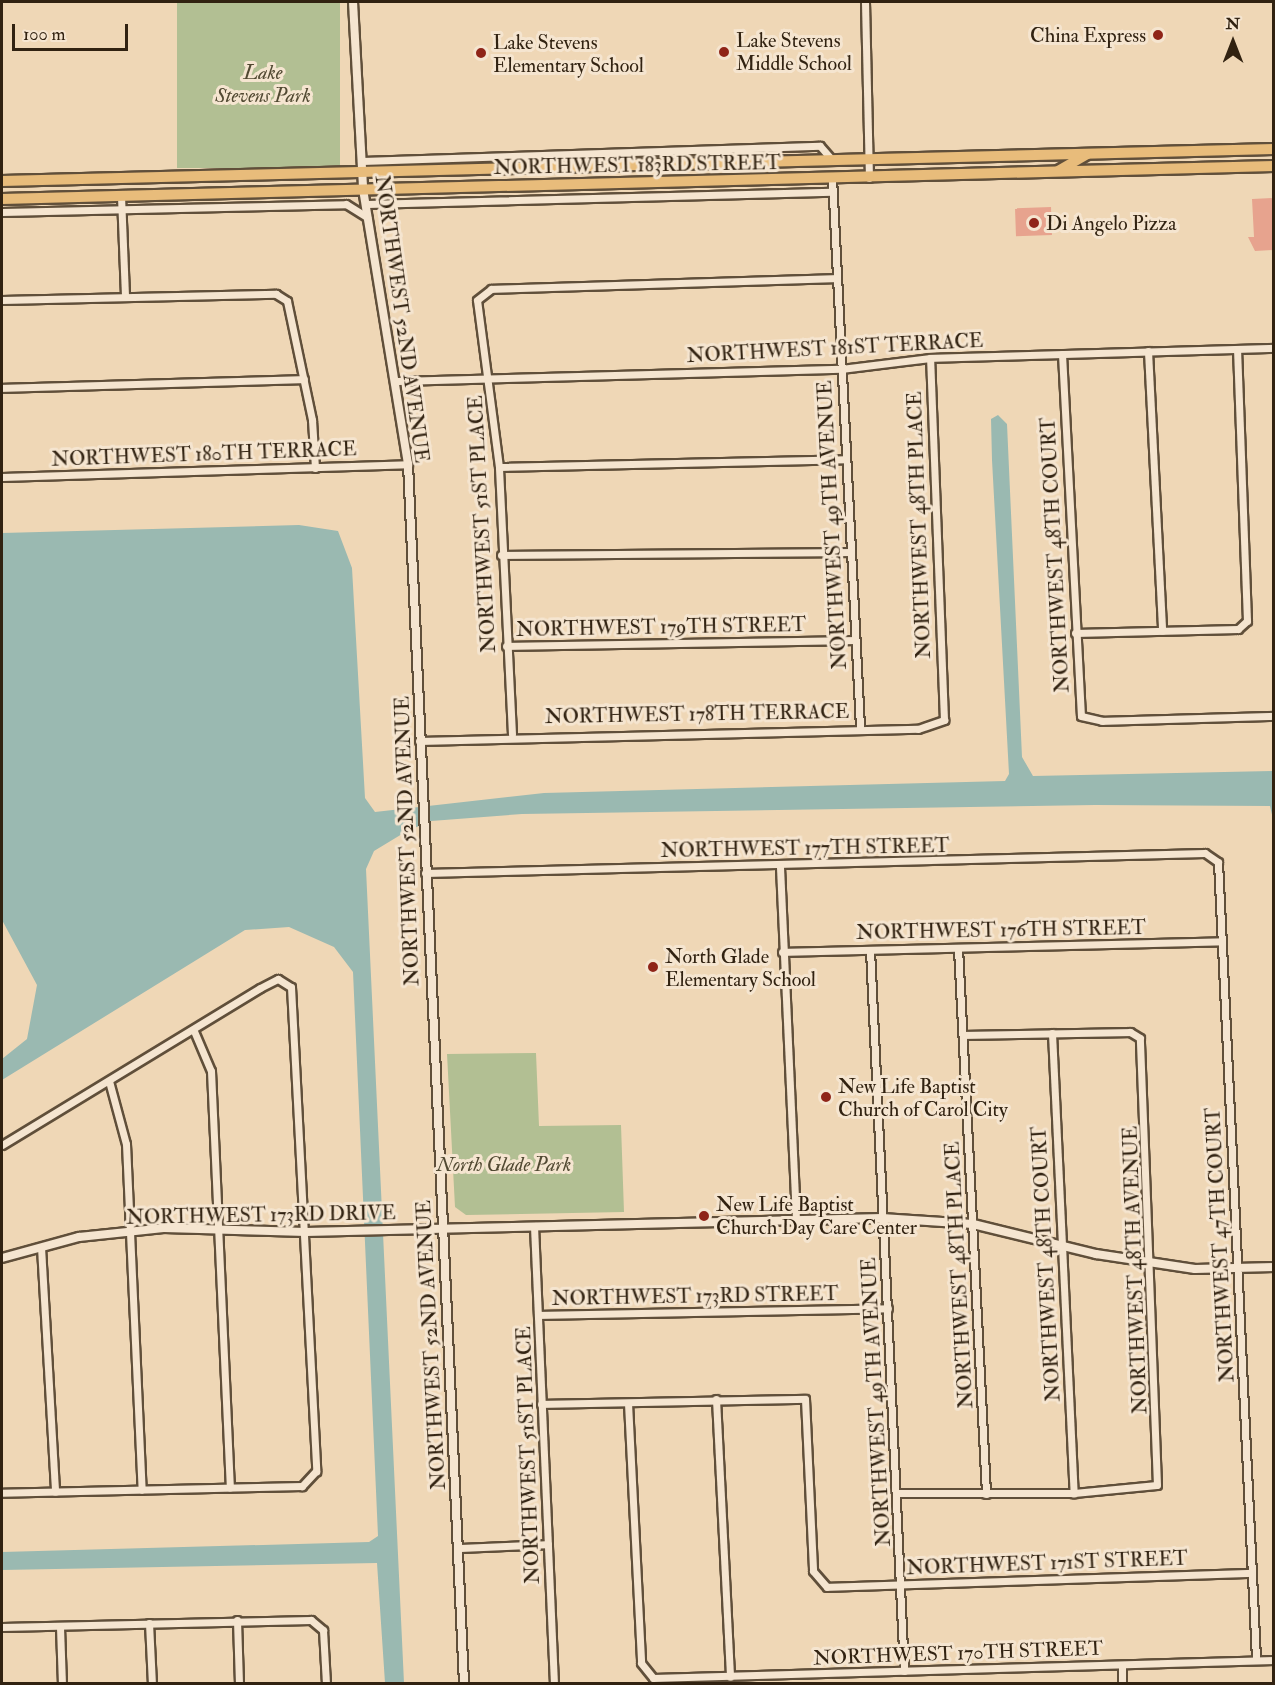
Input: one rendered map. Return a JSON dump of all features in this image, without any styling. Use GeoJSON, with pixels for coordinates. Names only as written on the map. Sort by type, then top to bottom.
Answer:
{"type":"FeatureCollection","features":[{"type":"Feature","properties":{"kind":"main road","name":"NORTHWEST 183RD STREET"},"geometry":{"type":"LineString","coordinates":[[2,181],[363,166],[589,166],[1274,149]]}},
{"type":"Feature","properties":{"kind":"main road"},"geometry":{"type":"LineString","coordinates":[[1101,172],[1109,160],[1124,153]]}},
{"type":"Feature","properties":{"kind":"main road"},"geometry":{"type":"LineString","coordinates":[[1052,174],[1088,154]]}},
{"type":"Feature","properties":{"kind":"main road"},"geometry":{"type":"LineString","coordinates":[[562,185],[589,166]]}},
{"type":"Feature","properties":{"kind":"main road","name":"NORTHWEST 183RD STREET"},"geometry":{"type":"LineString","coordinates":[[2,200],[363,189],[1052,174],[1274,166]]}},
{"type":"Feature","properties":{"kind":"street","name":"NORTHWEST 52ND AVENUE"},"geometry":{"type":"LineString","coordinates":[[353,2],[363,189],[398,381],[408,464],[464,1683]]}},
{"type":"Feature","properties":{"kind":"street"},"geometry":{"type":"LineString","coordinates":[[865,2],[869,178]]}},
{"type":"Feature","properties":{"kind":"street"},"geometry":{"type":"LineString","coordinates":[[363,166],[592,152],[820,146],[832,160]]}},
{"type":"Feature","properties":{"kind":"street"},"geometry":{"type":"LineString","coordinates":[[589,166],[592,152]]}},
{"type":"Feature","properties":{"kind":"street","name":"NORTHWEST 49TH AVENUE"},"geometry":{"type":"LineString","coordinates":[[832,178],[853,640],[860,727]]}},
{"type":"Feature","properties":{"kind":"street"},"geometry":{"type":"LineString","coordinates":[[367,204],[832,192]]}},
{"type":"Feature","properties":{"kind":"street"},"geometry":{"type":"LineString","coordinates":[[121,196],[125,296]]}},
{"type":"Feature","properties":{"kind":"street"},"geometry":{"type":"LineString","coordinates":[[2,212],[346,204],[368,219]]}},
{"type":"Feature","properties":{"kind":"street","name":"NORTHWEST 51ST PLACE"},"geometry":{"type":"LineString","coordinates":[[512,734],[501,555],[499,467],[490,378],[477,300],[491,289],[836,278]]}},
{"type":"Feature","properties":{"kind":"street"},"geometry":{"type":"LineString","coordinates":[[2,300],[265,294],[286,302],[304,379],[315,468]]}},
{"type":"Feature","properties":{"kind":"street","name":"NORTHWEST 181ST TERRACE"},"geometry":{"type":"LineString","coordinates":[[398,381],[841,369],[930,358],[1274,348]]}},
{"type":"Feature","properties":{"kind":"street"},"geometry":{"type":"LineString","coordinates":[[1075,633],[1238,629],[1247,621],[1237,349]]}},
{"type":"Feature","properties":{"kind":"street"},"geometry":{"type":"LineString","coordinates":[[1148,351],[1162,631]]}},
{"type":"Feature","properties":{"kind":"street","name":"NORTHWEST 48TH COURT"},"geometry":{"type":"LineString","coordinates":[[1062,354],[1081,716],[1154,719],[1274,716]]}},
{"type":"Feature","properties":{"kind":"street","name":"NORTHWEST 48TH PLACE"},"geometry":{"type":"LineString","coordinates":[[930,358],[941,690]]}},
{"type":"Feature","properties":{"kind":"street"},"geometry":{"type":"LineString","coordinates":[[2,388],[304,379]]}},
{"type":"Feature","properties":{"kind":"street"},"geometry":{"type":"LineString","coordinates":[[499,467],[846,459]]}},
{"type":"Feature","properties":{"kind":"street","name":"NORTHWEST 180TH TERRACE"},"geometry":{"type":"LineString","coordinates":[[2,477],[408,464]]}},
{"type":"Feature","properties":{"kind":"street"},"geometry":{"type":"LineString","coordinates":[[501,555],[850,552]]}},
{"type":"Feature","properties":{"kind":"street","name":"NORTHWEST 179TH STREET"},"geometry":{"type":"LineString","coordinates":[[506,646],[853,640]]}},
{"type":"Feature","properties":{"kind":"street","name":"NORTHWEST 178TH TERRACE"},"geometry":{"type":"LineString","coordinates":[[419,741],[512,734],[860,727],[918,729],[944,720],[941,690]]}},
{"type":"Feature","properties":{"kind":"street","name":"NORTHWEST 47TH COURT"},"geometry":{"type":"LineString","coordinates":[[1186,854],[1205,853],[1218,862],[1256,1660]]}},
{"type":"Feature","properties":{"kind":"street","name":"NORTHWEST 177TH STREET"},"geometry":{"type":"LineString","coordinates":[[425,873],[780,867],[1186,854]]}},
{"type":"Feature","properties":{"kind":"street"},"geometry":{"type":"LineString","coordinates":[[780,867],[782,952],[796,1218]]}},
{"type":"Feature","properties":{"kind":"street","name":"NORTHWEST 176TH STREET"},"geometry":{"type":"LineString","coordinates":[[782,952],[1222,941]]}},
{"type":"Feature","properties":{"kind":"street","name":"NORTHWEST 48TH PLACE"},"geometry":{"type":"LineString","coordinates":[[958,948],[965,1035],[986,1494]]}},
{"type":"Feature","properties":{"kind":"street","name":"NORTHWEST 49TH AVENUE"},"geometry":{"type":"LineString","coordinates":[[870,950],[882,1218],[898,1493],[904,1671]]}},
{"type":"Feature","properties":{"kind":"street"},"geometry":{"type":"LineString","coordinates":[[2,1145],[194,1031],[260,988],[278,979],[291,987],[306,1232],[316,1472],[302,1486],[2,1493]]}},
{"type":"Feature","properties":{"kind":"street"},"geometry":{"type":"LineString","coordinates":[[194,1031],[211,1071],[216,1232],[230,1488]]}},
{"type":"Feature","properties":{"kind":"street","name":"NORTHWEST 48TH AVENUE"},"geometry":{"type":"LineString","coordinates":[[1052,1033],[1130,1032],[1140,1038],[1145,1083],[1149,1263],[1159,1456],[1157,1485],[1147,1489],[1074,1493]]}},
{"type":"Feature","properties":{"kind":"street"},"geometry":{"type":"LineString","coordinates":[[965,1035],[1052,1033]]}},
{"type":"Feature","properties":{"kind":"street","name":"NORTHWEST 48TH COURT"},"geometry":{"type":"LineString","coordinates":[[1052,1033],[1060,1241],[1074,1493]]}},
{"type":"Feature","properties":{"kind":"street"},"geometry":{"type":"LineString","coordinates":[[109,1081],[126,1144],[142,1490]]}},
{"type":"Feature","properties":{"kind":"street","name":"NORTHWEST 173RD DRIVE"},"geometry":{"type":"LineString","coordinates":[[2,1258],[41,1247],[130,1231],[306,1232],[796,1218],[882,1218],[973,1224],[1060,1241],[1149,1263],[1239,1268],[1274,1267]]}},
{"type":"Feature","properties":{"kind":"street","name":"NORTHWEST 51ST PLACE"},"geometry":{"type":"LineString","coordinates":[[534,1226],[554,1683]]}},
{"type":"Feature","properties":{"kind":"street"},"geometry":{"type":"LineString","coordinates":[[41,1247],[55,1492]]}},
{"type":"Feature","properties":{"kind":"street","name":"NORTHWEST 173RD STREET"},"geometry":{"type":"LineString","coordinates":[[538,1315],[888,1308]]}},
{"type":"Feature","properties":{"kind":"street","name":"NORTHWEST 171ST STREET"},"geometry":{"type":"LineString","coordinates":[[716,1400],[805,1399],[813,1570],[827,1587],[1251,1573]]}},
{"type":"Feature","properties":{"kind":"street"},"geometry":{"type":"LineString","coordinates":[[541,1404],[716,1400],[730,1677]]}},
{"type":"Feature","properties":{"kind":"street","name":"NORTHWEST 170TH STREET"},"geometry":{"type":"LineString","coordinates":[[628,1403],[646,1673],[663,1680],[1274,1660]]}},
{"type":"Feature","properties":{"kind":"street"},"geometry":{"type":"LineString","coordinates":[[898,1493],[1074,1493]]}},
{"type":"Feature","properties":{"kind":"street"},"geometry":{"type":"LineString","coordinates":[[458,1548],[548,1544]]}},
{"type":"Feature","properties":{"kind":"street"},"geometry":{"type":"LineString","coordinates":[[237,1620],[239,1683]]}},
{"type":"Feature","properties":{"kind":"street"},"geometry":{"type":"LineString","coordinates":[[2,1627],[311,1620],[323,1630],[327,1683]]}},
{"type":"Feature","properties":{"kind":"street"},"geometry":{"type":"LineString","coordinates":[[149,1623],[152,1683]]}},
{"type":"Feature","properties":{"kind":"street"},"geometry":{"type":"LineString","coordinates":[[60,1627],[62,1683]]}},
{"type":"Feature","properties":{"kind":"street"},"geometry":{"type":"LineString","coordinates":[[1122,1665],[1122,1683]]}},
{"type":"Feature","properties":{"kind":"street"},"geometry":{"type":"LineString","coordinates":[[811,1674],[812,1683]]}},
{"type":"Feature","properties":{"kind":"green space","name":"Lake Stevens Park"},"geometry":{"type":"Polygon","coordinates":[[[177,2],[340,2],[340,168],[177,168],[177,2]]]}},
{"type":"Feature","properties":{"kind":"green space","name":"North Glade Park"},"geometry":{"type":"Polygon","coordinates":[[[536,1053],[539,1126],[621,1125],[624,1212],[466,1215],[455,1207],[447,1054],[536,1053]]]}},
{"type":"Feature","properties":{"kind":"water"},"geometry":{"type":"Polygon","coordinates":[[[998,415],[1007,424],[1022,757],[1033,776],[1273,771],[1273,819],[1270,806],[1095,805],[522,814],[431,821],[407,831],[374,851],[366,869],[404,1683],[385,1683],[377,1563],[2,1570],[2,1552],[369,1542],[378,1536],[353,972],[334,947],[289,927],[245,930],[2,1080],[2,1059],[27,1039],[37,985],[2,920],[2,533],[299,525],[338,531],[352,568],[365,798],[375,812],[544,793],[1005,781],[1009,774],[991,419],[998,415]]]}},
{"type":"Feature","properties":{"kind":"building"},"geometry":{"type":"Polygon","coordinates":[[[1274,198],[1274,250],[1255,251],[1248,237],[1254,237],[1252,199],[1274,198]]]}},
{"type":"Feature","properties":{"kind":"building","name":"Di Angelo Pizza"},"geometry":{"type":"Polygon","coordinates":[[[1051,207],[1052,235],[1016,236],[1015,208],[1051,207]]]}},
{"type":"Feature","properties":{"kind":"place","name":"China Express"},"geometry":{"type":"Point","coordinates":[1158,35]}},
{"type":"Feature","properties":{"kind":"place","name":"Lake Stevens Middle School"},"geometry":{"type":"Point","coordinates":[724,52]}},
{"type":"Feature","properties":{"kind":"place","name":"Lake Stevens Elementary School"},"geometry":{"type":"Point","coordinates":[481,53]}},
{"type":"Feature","properties":{"kind":"place","name":"Di Angelo Pizza"},"geometry":{"type":"Point","coordinates":[1034,223]}},
{"type":"Feature","properties":{"kind":"place","name":"North Glade Elementary School"},"geometry":{"type":"Point","coordinates":[653,967]}},
{"type":"Feature","properties":{"kind":"place","name":"New Life Baptist Church of Carol City"},"geometry":{"type":"Point","coordinates":[826,1097]}},
{"type":"Feature","properties":{"kind":"place","name":"New Life Baptist Church Day Care Center"},"geometry":{"type":"Point","coordinates":[704,1216]}}]}
